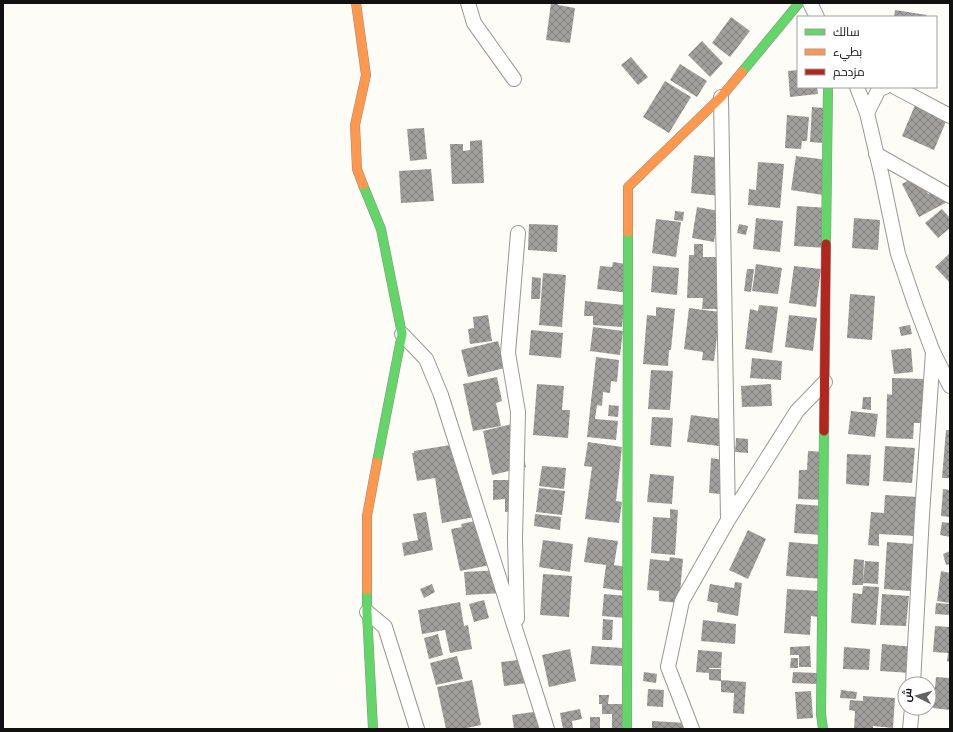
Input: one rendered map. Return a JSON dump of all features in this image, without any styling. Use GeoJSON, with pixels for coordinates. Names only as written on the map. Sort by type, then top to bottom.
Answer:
{"type":"FeatureCollection","features":[{"type":"Feature","properties":{"kind":"street"},"geometry":{"type":"LineString","coordinates":[[356,3],[366,76],[355,126],[356,169],[381,229],[402,334],[367,516],[367,612],[373,729]]}},
{"type":"Feature","properties":{"kind":"street"},"geometry":{"type":"LineString","coordinates":[[468,3],[474,24],[514,78]]}},
{"type":"Feature","properties":{"kind":"street"},"geometry":{"type":"LineString","coordinates":[[627,729],[628,187],[722,97],[799,3]]}},
{"type":"Feature","properties":{"kind":"street"},"geometry":{"type":"LineString","coordinates":[[810,3],[816,16]]}},
{"type":"Feature","properties":{"kind":"street"},"geometry":{"type":"LineString","coordinates":[[823,729],[821,714],[828,88]]}},
{"type":"Feature","properties":{"kind":"street"},"geometry":{"type":"LineString","coordinates":[[857,88],[867,113],[898,254],[933,352],[950,386]]}},
{"type":"Feature","properties":{"kind":"street"},"geometry":{"type":"LineString","coordinates":[[867,113],[879,89],[882,88]]}},
{"type":"Feature","properties":{"kind":"street"},"geometry":{"type":"LineString","coordinates":[[897,88],[950,116]]}},
{"type":"Feature","properties":{"kind":"street"},"geometry":{"type":"LineString","coordinates":[[722,97],[728,520]]}},
{"type":"Feature","properties":{"kind":"street"},"geometry":{"type":"LineString","coordinates":[[876,154],[950,196]]}},
{"type":"Feature","properties":{"kind":"street"},"geometry":{"type":"LineString","coordinates":[[518,233],[508,353],[518,412],[515,539],[518,636]]}},
{"type":"Feature","properties":{"kind":"street"},"geometry":{"type":"LineString","coordinates":[[402,334],[426,358],[441,395],[547,729]]}},
{"type":"Feature","properties":{"kind":"street"},"geometry":{"type":"LineString","coordinates":[[913,676],[933,352]]}},
{"type":"Feature","properties":{"kind":"street"},"geometry":{"type":"LineString","coordinates":[[692,729],[668,667],[682,601],[728,520],[797,411],[825,382]]}},
{"type":"Feature","properties":{"kind":"street"},"geometry":{"type":"LineString","coordinates":[[367,612],[384,627],[417,729]]}},
{"type":"Feature","properties":{"kind":"street"},"geometry":{"type":"LineString","coordinates":[[910,729],[911,716]]}},
{"type":"Feature","properties":{"kind":"building"},"geometry":{"type":"Polygon","coordinates":[[[551,3],[558,3],[558,5],[575,8],[570,43],[546,40],[551,3]]]}},
{"type":"Feature","properties":{"kind":"building"},"geometry":{"type":"Polygon","coordinates":[[[895,10],[927,15],[926,16],[894,16],[895,10]]]}},
{"type":"Feature","properties":{"kind":"building"},"geometry":{"type":"Polygon","coordinates":[[[731,17],[750,31],[730,57],[712,43],[731,17]]]}},
{"type":"Feature","properties":{"kind":"building"},"geometry":{"type":"Polygon","coordinates":[[[702,41],[723,63],[710,77],[688,55],[702,41]]]}},
{"type":"Feature","properties":{"kind":"building"},"geometry":{"type":"Polygon","coordinates":[[[631,57],[648,77],[638,85],[621,65],[631,57]]]}},
{"type":"Feature","properties":{"kind":"building"},"geometry":{"type":"Polygon","coordinates":[[[680,64],[707,81],[697,97],[670,80],[680,64]]]}},
{"type":"Feature","properties":{"kind":"building"},"geometry":{"type":"Polygon","coordinates":[[[797,70],[797,88],[817,88],[818,94],[790,97],[788,71],[797,70]]]}},
{"type":"Feature","properties":{"kind":"building"},"geometry":{"type":"Polygon","coordinates":[[[665,81],[691,97],[669,133],[643,117],[665,81]]]}},
{"type":"Feature","properties":{"kind":"building"},"geometry":{"type":"Polygon","coordinates":[[[918,98],[950,112],[934,150],[902,136],[918,98]]]}},
{"type":"Feature","properties":{"kind":"building"},"geometry":{"type":"Polygon","coordinates":[[[812,107],[824,108],[822,143],[810,142],[812,107]]]}},
{"type":"Feature","properties":{"kind":"building"},"geometry":{"type":"Polygon","coordinates":[[[787,115],[809,117],[807,141],[802,141],[801,149],[785,148],[787,115]]]}},
{"type":"Feature","properties":{"kind":"building"},"geometry":{"type":"Polygon","coordinates":[[[424,128],[427,159],[410,161],[407,129],[424,128]]]}},
{"type":"Feature","properties":{"kind":"building"},"geometry":{"type":"Polygon","coordinates":[[[482,140],[484,183],[452,184],[450,144],[463,144],[463,151],[470,150],[470,141],[482,140]]]}},
{"type":"Feature","properties":{"kind":"building"},"geometry":{"type":"Polygon","coordinates":[[[694,155],[724,158],[721,196],[691,193],[694,155]]]}},
{"type":"Feature","properties":{"kind":"building"},"geometry":{"type":"Polygon","coordinates":[[[796,156],[828,160],[823,195],[791,190],[796,156]]]}},
{"type":"Feature","properties":{"kind":"building"},"geometry":{"type":"Polygon","coordinates":[[[758,162],[784,164],[780,208],[748,205],[749,189],[756,190],[758,162]]]}},
{"type":"Feature","properties":{"kind":"building"},"geometry":{"type":"Polygon","coordinates":[[[431,169],[434,201],[401,203],[399,171],[431,169]]]}},
{"type":"Feature","properties":{"kind":"building"},"geometry":{"type":"Polygon","coordinates":[[[918,175],[928,194],[940,188],[947,202],[919,217],[902,184],[918,175]]]}},
{"type":"Feature","properties":{"kind":"building"},"geometry":{"type":"Polygon","coordinates":[[[797,206],[829,208],[827,248],[794,246],[797,206]]]}},
{"type":"Feature","properties":{"kind":"building"},"geometry":{"type":"Polygon","coordinates":[[[697,207],[719,211],[714,242],[692,238],[697,207]]]}},
{"type":"Feature","properties":{"kind":"building"},"geometry":{"type":"Polygon","coordinates":[[[942,209],[950,218],[950,228],[938,238],[925,223],[942,209]]]}},
{"type":"Feature","properties":{"kind":"building"},"geometry":{"type":"Polygon","coordinates":[[[675,211],[684,212],[683,221],[674,220],[675,211]]]}},
{"type":"Feature","properties":{"kind":"building"},"geometry":{"type":"Polygon","coordinates":[[[756,218],[783,221],[780,252],[753,249],[756,218]]]}},
{"type":"Feature","properties":{"kind":"building"},"geometry":{"type":"Polygon","coordinates":[[[854,218],[880,220],[878,250],[852,248],[854,218]]]}},
{"type":"Feature","properties":{"kind":"building"},"geometry":{"type":"Polygon","coordinates":[[[656,219],[681,222],[676,257],[652,253],[656,219]]]}},
{"type":"Feature","properties":{"kind":"building"},"geometry":{"type":"Polygon","coordinates":[[[529,224],[558,225],[557,252],[528,250],[529,224]]]}},
{"type":"Feature","properties":{"kind":"building"},"geometry":{"type":"Polygon","coordinates":[[[739,224],[748,226],[746,235],[737,233],[739,224]]]}},
{"type":"Feature","properties":{"kind":"building"},"geometry":{"type":"Polygon","coordinates":[[[694,244],[703,244],[703,257],[727,257],[721,309],[702,309],[703,298],[687,298],[689,255],[694,255],[694,244]]]}},
{"type":"Feature","properties":{"kind":"building"},"geometry":{"type":"Polygon","coordinates":[[[950,253],[950,283],[935,267],[950,253]]]}},
{"type":"Feature","properties":{"kind":"building"},"geometry":{"type":"Polygon","coordinates":[[[613,262],[632,265],[629,293],[597,289],[600,266],[612,267],[613,262]]]}},
{"type":"Feature","properties":{"kind":"building"},"geometry":{"type":"Polygon","coordinates":[[[756,264],[782,268],[778,294],[752,291],[756,264]]]}},
{"type":"Feature","properties":{"kind":"building"},"geometry":{"type":"Polygon","coordinates":[[[653,266],[679,268],[677,295],[651,292],[653,266]]]}},
{"type":"Feature","properties":{"kind":"building"},"geometry":{"type":"Polygon","coordinates":[[[794,266],[821,269],[816,307],[789,303],[794,266]]]}},
{"type":"Feature","properties":{"kind":"building"},"geometry":{"type":"Polygon","coordinates":[[[747,269],[754,269],[751,292],[744,291],[747,269]]]}},
{"type":"Feature","properties":{"kind":"building"},"geometry":{"type":"Polygon","coordinates":[[[543,273],[566,275],[562,327],[539,325],[543,273]]]}},
{"type":"Feature","properties":{"kind":"building"},"geometry":{"type":"Polygon","coordinates":[[[532,277],[541,278],[540,299],[531,299],[532,277]]]}},
{"type":"Feature","properties":{"kind":"building"},"geometry":{"type":"Polygon","coordinates":[[[850,294],[875,296],[872,340],[847,338],[850,294]]]}},
{"type":"Feature","properties":{"kind":"building"},"geometry":{"type":"Polygon","coordinates":[[[585,301],[624,305],[622,327],[593,325],[593,316],[584,316],[585,301]]]}},
{"type":"Feature","properties":{"kind":"building"},"geometry":{"type":"Polygon","coordinates":[[[759,305],[778,307],[772,353],[745,349],[750,309],[758,311],[759,305]]]}},
{"type":"Feature","properties":{"kind":"building"},"geometry":{"type":"Polygon","coordinates":[[[656,307],[675,309],[668,366],[643,364],[647,315],[656,316],[656,307]]]}},
{"type":"Feature","properties":{"kind":"building"},"geometry":{"type":"Polygon","coordinates":[[[689,308],[720,312],[714,361],[702,360],[703,352],[684,349],[689,308]]]}},
{"type":"Feature","properties":{"kind":"building"},"geometry":{"type":"Polygon","coordinates":[[[488,315],[492,341],[470,344],[468,329],[474,328],[473,317],[488,315]]]}},
{"type":"Feature","properties":{"kind":"building"},"geometry":{"type":"Polygon","coordinates":[[[789,315],[817,318],[813,351],[785,347],[789,315]]]}},
{"type":"Feature","properties":{"kind":"building"},"geometry":{"type":"Polygon","coordinates":[[[910,325],[912,334],[901,336],[899,327],[910,325]]]}},
{"type":"Feature","properties":{"kind":"building"},"geometry":{"type":"Polygon","coordinates":[[[593,327],[623,331],[620,355],[590,351],[593,327]]]}},
{"type":"Feature","properties":{"kind":"building"},"geometry":{"type":"Polygon","coordinates":[[[531,330],[563,333],[561,358],[529,355],[531,330]]]}},
{"type":"Feature","properties":{"kind":"building"},"geometry":{"type":"Polygon","coordinates":[[[498,341],[505,368],[468,377],[461,350],[498,341]]]}},
{"type":"Feature","properties":{"kind":"building"},"geometry":{"type":"Polygon","coordinates":[[[911,348],[913,372],[894,374],[891,350],[911,348]]]}},
{"type":"Feature","properties":{"kind":"building"},"geometry":{"type":"Polygon","coordinates":[[[596,357],[619,360],[617,382],[611,381],[610,393],[603,392],[602,406],[597,405],[595,419],[618,421],[616,440],[587,437],[596,357]]]}},
{"type":"Feature","properties":{"kind":"building"},"geometry":{"type":"Polygon","coordinates":[[[752,358],[782,361],[781,380],[750,378],[752,358]]]}},
{"type":"Feature","properties":{"kind":"building"},"geometry":{"type":"Polygon","coordinates":[[[651,370],[673,371],[670,410],[648,409],[651,370]]]}},
{"type":"Feature","properties":{"kind":"building"},"geometry":{"type":"Polygon","coordinates":[[[497,377],[502,401],[496,403],[501,426],[473,431],[463,384],[497,377]]]}},
{"type":"Feature","properties":{"kind":"building"},"geometry":{"type":"Polygon","coordinates":[[[892,378],[926,379],[925,423],[914,423],[913,439],[886,438],[887,394],[892,395],[892,378]]]}},
{"type":"Feature","properties":{"kind":"building"},"geometry":{"type":"Polygon","coordinates":[[[537,384],[564,386],[562,410],[570,410],[568,438],[533,435],[537,384]]]}},
{"type":"Feature","properties":{"kind":"building"},"geometry":{"type":"Polygon","coordinates":[[[771,384],[772,406],[742,407],[741,386],[771,384]]]}},
{"type":"Feature","properties":{"kind":"building"},"geometry":{"type":"Polygon","coordinates":[[[863,397],[871,397],[871,410],[862,409],[863,397]]]}},
{"type":"Feature","properties":{"kind":"building"},"geometry":{"type":"Polygon","coordinates":[[[609,405],[619,406],[618,417],[608,416],[609,405]]]}},
{"type":"Feature","properties":{"kind":"building"},"geometry":{"type":"Polygon","coordinates":[[[851,411],[878,414],[875,437],[848,434],[851,411]]]}},
{"type":"Feature","properties":{"kind":"building"},"geometry":{"type":"Polygon","coordinates":[[[691,415],[722,419],[719,446],[687,442],[691,415]]]}},
{"type":"Feature","properties":{"kind":"building"},"geometry":{"type":"Polygon","coordinates":[[[652,417],[673,418],[671,447],[650,445],[652,417]]]}},
{"type":"Feature","properties":{"kind":"building"},"geometry":{"type":"Polygon","coordinates":[[[516,423],[526,467],[492,475],[483,431],[516,423]]]}},
{"type":"Feature","properties":{"kind":"building"},"geometry":{"type":"Polygon","coordinates":[[[946,430],[950,430],[950,478],[942,478],[946,430]]]}},
{"type":"Feature","properties":{"kind":"building"},"geometry":{"type":"Polygon","coordinates":[[[736,438],[748,439],[748,453],[735,452],[736,438]]]}},
{"type":"Feature","properties":{"kind":"building"},"geometry":{"type":"Polygon","coordinates":[[[588,442],[622,447],[616,501],[622,502],[619,523],[585,519],[592,467],[584,466],[588,442]]]}},
{"type":"Feature","properties":{"kind":"building"},"geometry":{"type":"Polygon","coordinates":[[[462,443],[475,517],[442,523],[435,478],[417,481],[412,453],[414,453],[414,451],[462,443]]]}},
{"type":"Feature","properties":{"kind":"building"},"geometry":{"type":"Polygon","coordinates":[[[885,446],[915,448],[912,483],[883,481],[885,446]]]}},
{"type":"Feature","properties":{"kind":"building"},"geometry":{"type":"Polygon","coordinates":[[[808,451],[828,452],[826,500],[798,499],[799,470],[807,470],[808,451]]]}},
{"type":"Feature","properties":{"kind":"building"},"geometry":{"type":"Polygon","coordinates":[[[847,454],[871,455],[869,486],[846,484],[847,454]]]}},
{"type":"Feature","properties":{"kind":"building"},"geometry":{"type":"Polygon","coordinates":[[[711,458],[724,460],[721,494],[709,493],[711,458]]]}},
{"type":"Feature","properties":{"kind":"building"},"geometry":{"type":"Polygon","coordinates":[[[542,466],[566,468],[564,489],[539,486],[542,466]]]}},
{"type":"Feature","properties":{"kind":"building"},"geometry":{"type":"Polygon","coordinates":[[[650,474],[674,476],[672,504],[647,502],[650,474]]]}},
{"type":"Feature","properties":{"kind":"building"},"geometry":{"type":"Polygon","coordinates":[[[493,480],[515,480],[515,512],[505,512],[505,499],[493,500],[493,480]]]}},
{"type":"Feature","properties":{"kind":"building"},"geometry":{"type":"Polygon","coordinates":[[[539,488],[565,491],[562,515],[536,512],[539,488]]]}},
{"type":"Feature","properties":{"kind":"building"},"geometry":{"type":"Polygon","coordinates":[[[943,489],[950,490],[950,517],[941,516],[943,489]]]}},
{"type":"Feature","properties":{"kind":"building"},"geometry":{"type":"Polygon","coordinates":[[[885,495],[918,497],[915,536],[879,534],[879,546],[868,545],[871,512],[884,513],[885,495]]]}},
{"type":"Feature","properties":{"kind":"building"},"geometry":{"type":"Polygon","coordinates":[[[796,504],[824,506],[822,535],[794,533],[796,504]]]}},
{"type":"Feature","properties":{"kind":"building"},"geometry":{"type":"Polygon","coordinates":[[[670,509],[678,510],[675,555],[651,553],[653,517],[670,518],[670,509]]]}},
{"type":"Feature","properties":{"kind":"building"},"geometry":{"type":"Polygon","coordinates":[[[426,512],[433,550],[404,556],[402,543],[418,540],[413,514],[426,512]]]}},
{"type":"Feature","properties":{"kind":"building"},"geometry":{"type":"Polygon","coordinates":[[[535,514],[561,517],[560,530],[534,526],[535,514]]]}},
{"type":"Feature","properties":{"kind":"building"},"geometry":{"type":"Polygon","coordinates":[[[480,520],[490,565],[460,571],[451,529],[462,527],[461,524],[480,520]]]}},
{"type":"Feature","properties":{"kind":"building"},"geometry":{"type":"Polygon","coordinates":[[[942,522],[950,523],[950,537],[940,535],[942,522]]]}},
{"type":"Feature","properties":{"kind":"building"},"geometry":{"type":"Polygon","coordinates":[[[748,530],[766,539],[748,579],[729,570],[748,530]]]}},
{"type":"Feature","properties":{"kind":"building"},"geometry":{"type":"Polygon","coordinates":[[[588,537],[618,541],[614,565],[627,567],[624,591],[603,588],[606,565],[584,562],[588,537]]]}},
{"type":"Feature","properties":{"kind":"building"},"geometry":{"type":"Polygon","coordinates":[[[543,540],[573,544],[570,572],[539,567],[543,540]]]}},
{"type":"Feature","properties":{"kind":"building"},"geometry":{"type":"Polygon","coordinates":[[[789,542],[825,545],[822,579],[786,576],[789,542]]]}},
{"type":"Feature","properties":{"kind":"building"},"geometry":{"type":"Polygon","coordinates":[[[887,542],[914,544],[910,591],[884,589],[887,542]]]}},
{"type":"Feature","properties":{"kind":"building"},"geometry":{"type":"Polygon","coordinates":[[[950,551],[950,564],[946,565],[943,554],[950,551]]]}},
{"type":"Feature","properties":{"kind":"building"},"geometry":{"type":"Polygon","coordinates":[[[670,557],[683,559],[679,603],[659,601],[659,591],[647,590],[650,559],[669,561],[670,557]]]}},
{"type":"Feature","properties":{"kind":"building"},"geometry":{"type":"Polygon","coordinates":[[[854,559],[864,560],[863,585],[852,585],[854,559]]]}},
{"type":"Feature","properties":{"kind":"building"},"geometry":{"type":"Polygon","coordinates":[[[865,561],[879,562],[878,584],[863,583],[865,561]]]}},
{"type":"Feature","properties":{"kind":"building"},"geometry":{"type":"Polygon","coordinates":[[[501,570],[503,593],[466,595],[464,572],[501,570]]]}},
{"type":"Feature","properties":{"kind":"building"},"geometry":{"type":"Polygon","coordinates":[[[941,571],[950,573],[950,603],[937,601],[941,571]]]}},
{"type":"Feature","properties":{"kind":"building"},"geometry":{"type":"Polygon","coordinates":[[[543,574],[572,576],[569,617],[540,615],[543,574]]]}},
{"type":"Feature","properties":{"kind":"building"},"geometry":{"type":"Polygon","coordinates":[[[735,582],[742,583],[738,616],[717,612],[718,603],[707,601],[710,584],[734,588],[735,582]]]}},
{"type":"Feature","properties":{"kind":"building"},"geometry":{"type":"Polygon","coordinates":[[[432,584],[435,592],[424,598],[420,589],[432,584]]]}},
{"type":"Feature","properties":{"kind":"building"},"geometry":{"type":"Polygon","coordinates":[[[863,586],[879,587],[876,625],[851,623],[853,593],[862,594],[863,586]]]}},
{"type":"Feature","properties":{"kind":"building"},"geometry":{"type":"Polygon","coordinates":[[[787,589],[820,591],[819,617],[811,616],[810,635],[784,633],[787,589]]]}},
{"type":"Feature","properties":{"kind":"building"},"geometry":{"type":"Polygon","coordinates":[[[604,594],[627,596],[625,618],[602,616],[604,594]]]}},
{"type":"Feature","properties":{"kind":"building"},"geometry":{"type":"Polygon","coordinates":[[[882,594],[909,596],[906,626],[880,625],[882,594]]]}},
{"type":"Feature","properties":{"kind":"building"},"geometry":{"type":"Polygon","coordinates":[[[484,600],[489,618],[474,622],[469,604],[484,600]]]}},
{"type":"Feature","properties":{"kind":"building"},"geometry":{"type":"Polygon","coordinates":[[[460,602],[464,626],[468,625],[472,649],[450,653],[445,630],[422,634],[418,610],[460,602]]]}},
{"type":"Feature","properties":{"kind":"building"},"geometry":{"type":"Polygon","coordinates":[[[936,603],[950,604],[950,615],[935,614],[936,603]]]}},
{"type":"Feature","properties":{"kind":"building"},"geometry":{"type":"Polygon","coordinates":[[[603,619],[613,620],[612,640],[602,640],[603,619]]]}},
{"type":"Feature","properties":{"kind":"building"},"geometry":{"type":"Polygon","coordinates":[[[703,620],[736,624],[735,644],[701,641],[703,620]]]}},
{"type":"Feature","properties":{"kind":"building"},"geometry":{"type":"Polygon","coordinates":[[[935,626],[950,627],[950,662],[947,661],[948,653],[933,652],[935,626]]]}},
{"type":"Feature","properties":{"kind":"building"},"geometry":{"type":"Polygon","coordinates":[[[438,634],[443,655],[429,659],[424,638],[438,634]]]}},
{"type":"Feature","properties":{"kind":"building"},"geometry":{"type":"Polygon","coordinates":[[[882,644],[913,647],[911,673],[880,671],[882,644]]]}},
{"type":"Feature","properties":{"kind":"building"},"geometry":{"type":"Polygon","coordinates":[[[592,646],[623,648],[622,666],[590,664],[592,646]]]}},
{"type":"Feature","properties":{"kind":"building"},"geometry":{"type":"Polygon","coordinates":[[[810,646],[811,667],[799,667],[799,655],[790,655],[790,647],[810,646]]]}},
{"type":"Feature","properties":{"kind":"building"},"geometry":{"type":"Polygon","coordinates":[[[844,647],[870,649],[869,670],[843,669],[844,647]]]}},
{"type":"Feature","properties":{"kind":"building"},"geometry":{"type":"Polygon","coordinates":[[[570,649],[576,681],[549,687],[542,655],[570,649]]]}},
{"type":"Feature","properties":{"kind":"building"},"geometry":{"type":"Polygon","coordinates":[[[698,650],[722,652],[721,668],[709,668],[721,669],[721,681],[709,680],[709,673],[696,672],[698,650]]]}},
{"type":"Feature","properties":{"kind":"building"},"geometry":{"type":"Polygon","coordinates":[[[457,656],[463,679],[436,685],[430,663],[457,656]]]}},
{"type":"Feature","properties":{"kind":"building"},"geometry":{"type":"Polygon","coordinates":[[[533,658],[535,682],[504,686],[501,662],[533,658]]]}},
{"type":"Feature","properties":{"kind":"building"},"geometry":{"type":"Polygon","coordinates":[[[791,658],[798,658],[798,668],[790,668],[791,658]]]}},
{"type":"Feature","properties":{"kind":"building"},"geometry":{"type":"Polygon","coordinates":[[[644,672],[657,674],[656,683],[643,681],[644,672]]]}},
{"type":"Feature","properties":{"kind":"building"},"geometry":{"type":"Polygon","coordinates":[[[793,672],[817,673],[817,684],[792,683],[793,672]]]}},
{"type":"Feature","properties":{"kind":"building"},"geometry":{"type":"Polygon","coordinates":[[[937,677],[950,678],[950,710],[937,708],[937,677]]]}},
{"type":"Feature","properties":{"kind":"building"},"geometry":{"type":"Polygon","coordinates":[[[472,680],[481,725],[462,729],[446,729],[437,687],[472,680]]]}},
{"type":"Feature","properties":{"kind":"building"},"geometry":{"type":"Polygon","coordinates":[[[721,680],[746,682],[744,714],[733,713],[734,693],[721,692],[721,680]]]}},
{"type":"Feature","properties":{"kind":"building"},"geometry":{"type":"Polygon","coordinates":[[[648,689],[664,690],[663,707],[647,706],[648,689]]]}},
{"type":"Feature","properties":{"kind":"building"},"geometry":{"type":"Polygon","coordinates":[[[841,690],[857,692],[856,699],[840,698],[841,690]]]}},
{"type":"Feature","properties":{"kind":"building"},"geometry":{"type":"Polygon","coordinates":[[[811,691],[813,718],[797,719],[795,692],[811,691]]]}},
{"type":"Feature","properties":{"kind":"building"},"geometry":{"type":"Polygon","coordinates":[[[599,695],[609,695],[608,704],[626,704],[625,729],[612,729],[612,714],[602,714],[602,704],[599,704],[599,695]]]}},
{"type":"Feature","properties":{"kind":"building"},"geometry":{"type":"Polygon","coordinates":[[[863,696],[895,698],[893,728],[873,726],[873,729],[854,729],[855,711],[849,710],[850,700],[863,701],[863,696]]]}},
{"type":"Feature","properties":{"kind":"building"},"geometry":{"type":"Polygon","coordinates":[[[580,709],[582,719],[572,721],[573,729],[563,729],[560,713],[580,709]]]}},
{"type":"Feature","properties":{"kind":"building"},"geometry":{"type":"Polygon","coordinates":[[[547,710],[549,729],[514,729],[512,715],[547,710]]]}},
{"type":"Feature","properties":{"kind":"building"},"geometry":{"type":"Polygon","coordinates":[[[590,717],[600,717],[600,729],[590,729],[590,717]]]}},
{"type":"Feature","properties":{"kind":"building"},"geometry":{"type":"Polygon","coordinates":[[[652,721],[687,723],[686,729],[652,729],[652,721]]]}},
{"type":"Feature","properties":{"kind":"traffic: fast"},"geometry":{"type":"LineString","coordinates":[[742,72],[799,3]]}},
{"type":"Feature","properties":{"kind":"traffic: fast"},"geometry":{"type":"LineString","coordinates":[[826,244],[828,88]]}},
{"type":"Feature","properties":{"kind":"traffic: fast"},"geometry":{"type":"LineString","coordinates":[[363,185],[381,229],[402,334],[377,462]]}},
{"type":"Feature","properties":{"kind":"traffic: fast"},"geometry":{"type":"LineString","coordinates":[[627,729],[628,232]]}},
{"type":"Feature","properties":{"kind":"traffic: fast"},"geometry":{"type":"LineString","coordinates":[[823,729],[821,714],[824,431]]}},
{"type":"Feature","properties":{"kind":"traffic: fast"},"geometry":{"type":"LineString","coordinates":[[367,590],[373,729]]}},
{"type":"Feature","properties":{"kind":"traffic: slow"},"geometry":{"type":"LineString","coordinates":[[356,3],[366,75],[355,125],[357,169],[363,185]]}},
{"type":"Feature","properties":{"kind":"traffic: slow"},"geometry":{"type":"LineString","coordinates":[[628,232],[628,187],[721,97],[742,72]]}},
{"type":"Feature","properties":{"kind":"traffic: slow"},"geometry":{"type":"LineString","coordinates":[[367,590],[367,516],[377,462]]}},
{"type":"Feature","properties":{"kind":"traffic: jam"},"geometry":{"type":"LineString","coordinates":[[824,431],[826,244]]}}]}
